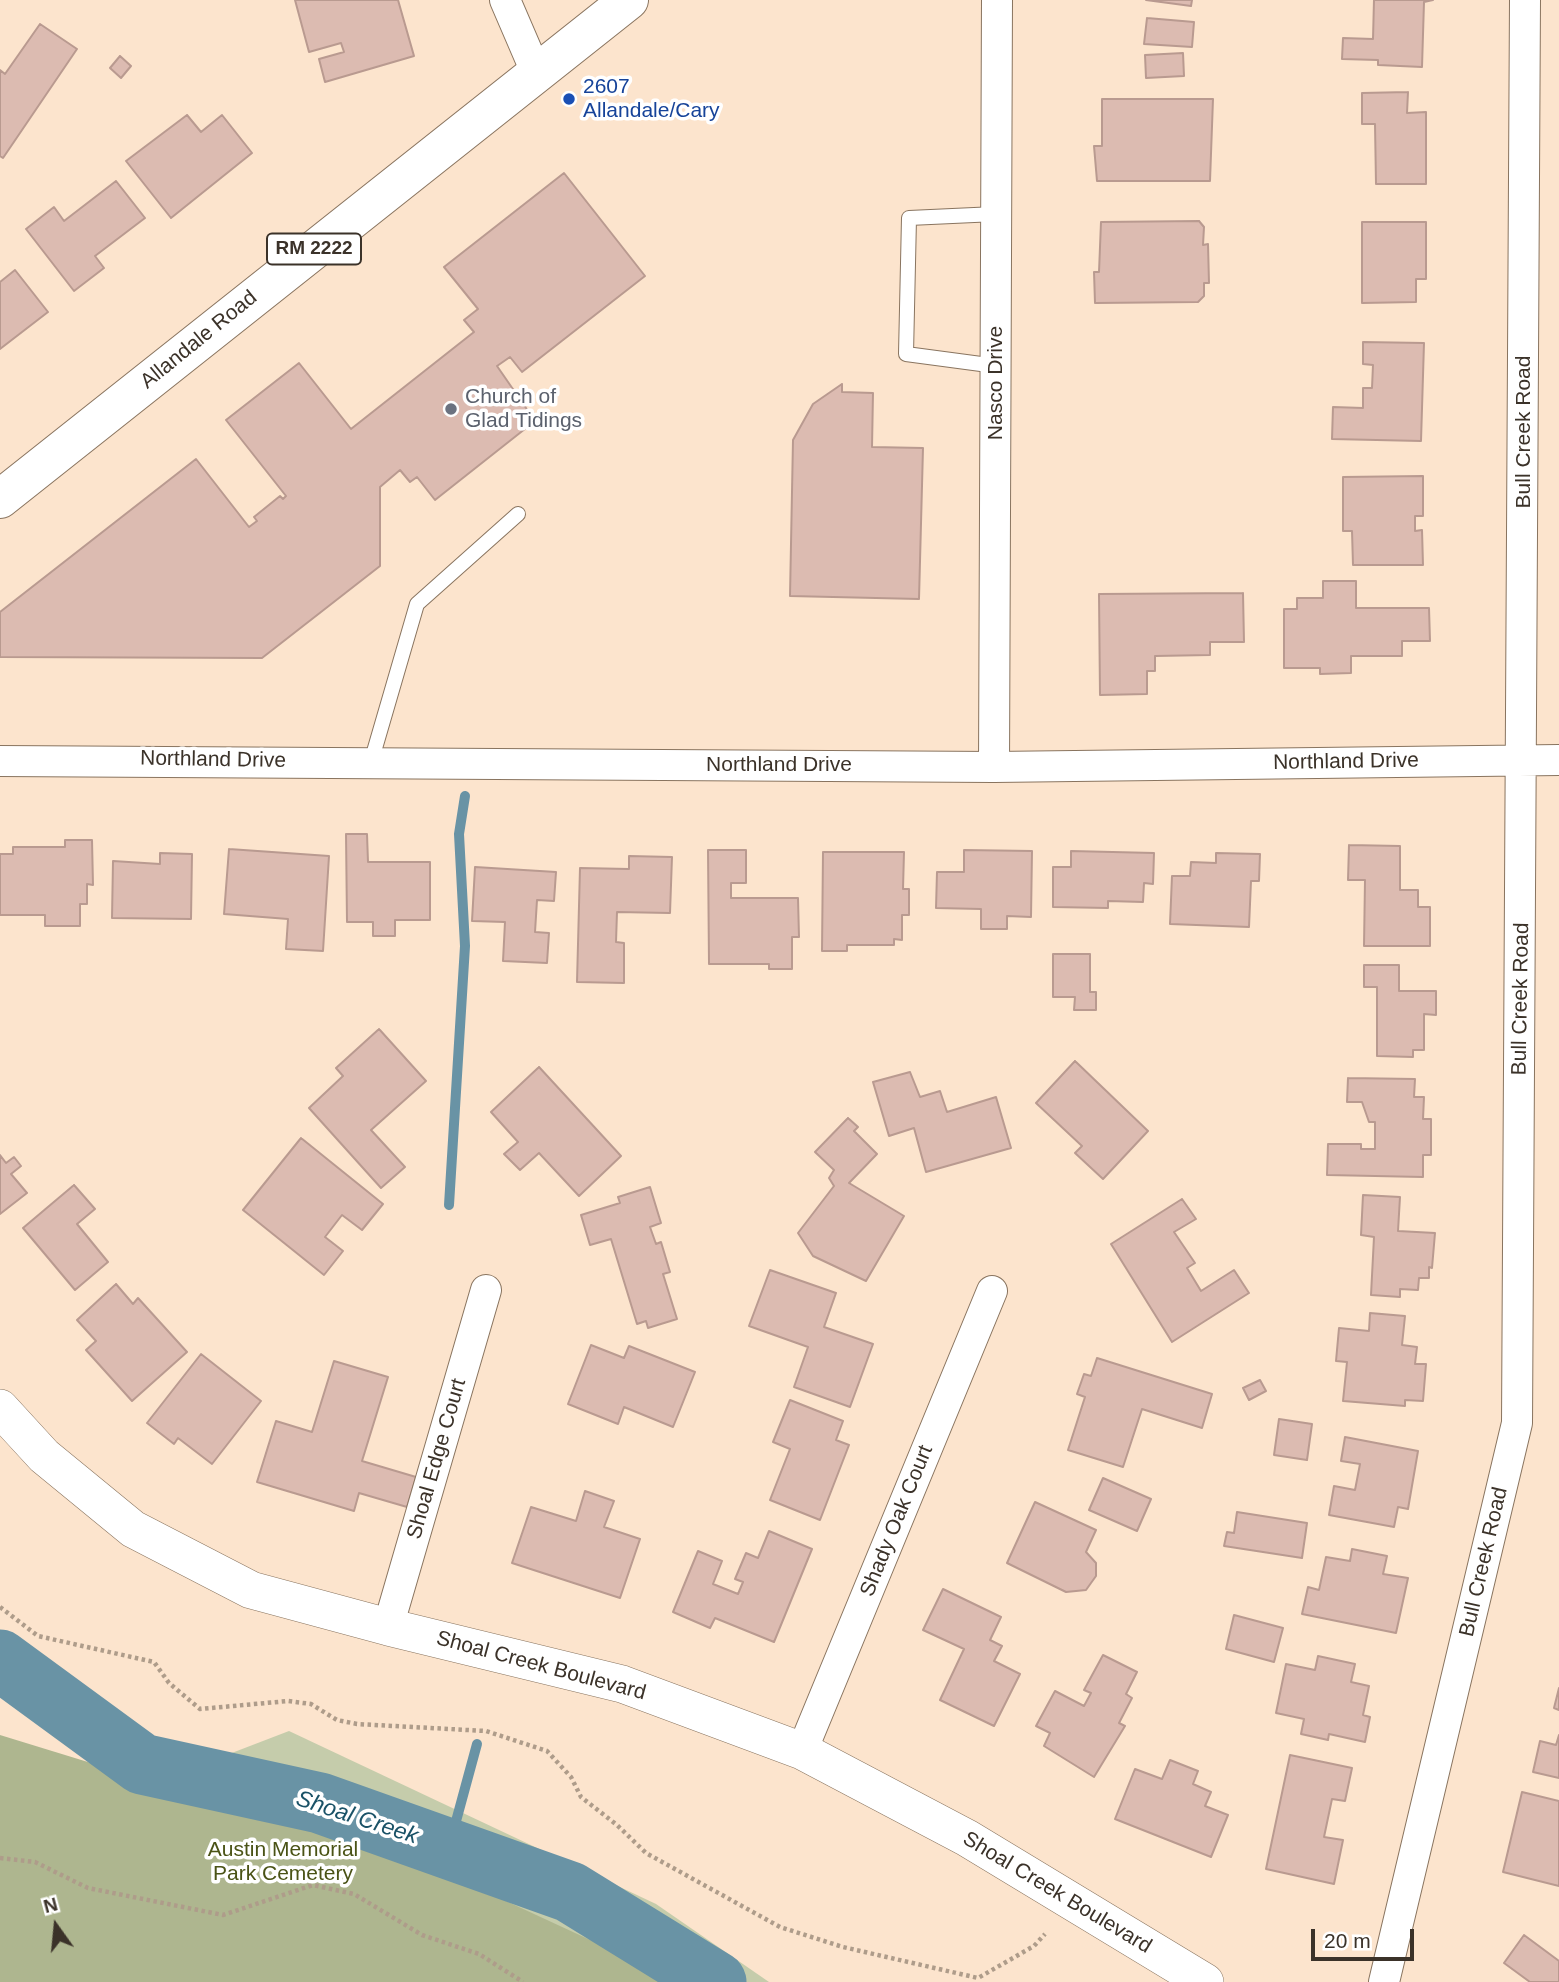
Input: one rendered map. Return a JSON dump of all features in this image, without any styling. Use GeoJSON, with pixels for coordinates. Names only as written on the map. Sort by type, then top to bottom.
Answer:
{"type":"FeatureCollection","features":[{"type":"Feature","properties":{"kind":"main road","name":"Allandale Road"},"geometry":{"type":"LineString","coordinates":[[0,499],[629,0]]}},
{"type":"Feature","properties":{"kind":"street"},"geometry":{"type":"LineString","coordinates":[[505,0],[536,72]]}},
{"type":"Feature","properties":{"kind":"street","name":"Nasco Drive"},"geometry":{"type":"LineString","coordinates":[[994,767],[997,0]]}},
{"type":"Feature","properties":{"kind":"street","name":"Bull Creek Road"},"geometry":{"type":"LineString","coordinates":[[1384,1982],[1517,1423],[1523,760],[1525,0]]}},
{"type":"Feature","properties":{"kind":"street","name":"Northland Drive"},"geometry":{"type":"LineString","coordinates":[[0,761],[994,767],[1559,760]]}},
{"type":"Feature","properties":{"kind":"street","name":"Shoal Edge Court"},"geometry":{"type":"LineString","coordinates":[[388,1627],[486,1290]]}},
{"type":"Feature","properties":{"kind":"street","name":"Shady Oak Court"},"geometry":{"type":"LineString","coordinates":[[802,1751],[992,1291]]}},
{"type":"Feature","properties":{"kind":"street","name":"Shoal Creek Boulevard"},"geometry":{"type":"LineString","coordinates":[[0,1408],[44,1457],[133,1529],[251,1590],[388,1627],[622,1684],[802,1751],[967,1838],[1205,1982]]}},
{"type":"Feature","properties":{"kind":"lane"},"geometry":{"type":"LineString","coordinates":[[996,214],[909,218],[906,354],[996,366]]}},
{"type":"Feature","properties":{"kind":"lane"},"geometry":{"type":"LineString","coordinates":[[371,762],[416,604],[519,514]]}},
{"type":"Feature","properties":{"kind":"path"},"geometry":{"type":"LineString","coordinates":[[0,1607],[38,1636],[154,1662],[169,1684],[200,1709],[288,1701],[311,1704],[337,1720],[357,1724],[486,1731],[547,1751],[571,1777],[581,1797],[617,1825],[646,1853],[780,1927],[843,1947],[978,1978],[1034,1945],[1045,1934]]}},
{"type":"Feature","properties":{"kind":"path"},"geometry":{"type":"LineString","coordinates":[[0,1858],[35,1862],[88,1888],[223,1915],[313,1885],[354,1894],[422,1935],[479,1954],[523,1982]]}},
{"type":"Feature","properties":{"kind":"green space","name":"Austin Memorial Park Cemetery"},"geometry":{"type":"Polygon","coordinates":[[[289,1731],[656,1904],[769,1982],[0,1982],[0,1842],[289,1731]]]}},
{"type":"Feature","properties":{"kind":"green space","name":"Austin Memorial Park Cemetery"},"geometry":{"type":"Polygon","coordinates":[[[0,1735],[439,1870],[681,1982],[0,1982],[0,1735]]]}},
{"type":"Feature","properties":{"kind":"building"},"geometry":{"type":"Polygon","coordinates":[[[295,0],[398,0],[414,56],[325,82],[319,59],[344,52],[341,43],[309,52],[295,0]]]}},
{"type":"Feature","properties":{"kind":"building"},"geometry":{"type":"Polygon","coordinates":[[[1146,0],[1192,0],[1191,6],[1146,0]]]}},
{"type":"Feature","properties":{"kind":"building"},"geometry":{"type":"Polygon","coordinates":[[[1374,0],[1433,0],[1424,2],[1422,67],[1378,65],[1378,60],[1342,59],[1343,38],[1373,39],[1374,0]]]}},
{"type":"Feature","properties":{"kind":"building"},"geometry":{"type":"Polygon","coordinates":[[[1147,18],[1194,22],[1192,47],[1144,44],[1147,18]]]}},
{"type":"Feature","properties":{"kind":"building"},"geometry":{"type":"Polygon","coordinates":[[[40,24],[77,49],[3,158],[0,156],[0,70],[5,74],[40,24]]]}},
{"type":"Feature","properties":{"kind":"building"},"geometry":{"type":"Polygon","coordinates":[[[1183,53],[1184,76],[1146,78],[1145,55],[1183,53]]]}},
{"type":"Feature","properties":{"kind":"building"},"geometry":{"type":"Polygon","coordinates":[[[120,56],[131,66],[121,78],[110,68],[120,56]]]}},
{"type":"Feature","properties":{"kind":"building"},"geometry":{"type":"Polygon","coordinates":[[[1408,92],[1407,113],[1426,112],[1426,184],[1376,184],[1375,124],[1362,124],[1362,93],[1408,92]]]}},
{"type":"Feature","properties":{"kind":"building"},"geometry":{"type":"Polygon","coordinates":[[[1102,99],[1213,99],[1210,181],[1097,181],[1094,146],[1102,146],[1102,99]]]}},
{"type":"Feature","properties":{"kind":"building"},"geometry":{"type":"Polygon","coordinates":[[[187,115],[201,132],[222,115],[252,153],[171,218],[126,161],[187,115]]]}},
{"type":"Feature","properties":{"kind":"building","name":"Church of Glad Tidings"},"geometry":{"type":"Polygon","coordinates":[[[564,173],[645,276],[522,372],[510,357],[497,366],[535,421],[435,500],[417,477],[410,482],[400,470],[380,487],[380,566],[262,658],[0,657],[0,612],[196,459],[249,527],[257,521],[254,517],[280,496],[283,499],[286,496],[226,420],[299,363],[351,429],[474,332],[464,320],[478,309],[444,267],[564,173]]]}},
{"type":"Feature","properties":{"kind":"building"},"geometry":{"type":"Polygon","coordinates":[[[116,181],[145,218],[95,256],[104,268],[74,291],[26,229],[54,207],[64,221],[116,181]]]}},
{"type":"Feature","properties":{"kind":"building"},"geometry":{"type":"Polygon","coordinates":[[[1199,221],[1204,227],[1203,245],[1208,244],[1209,283],[1204,283],[1204,296],[1198,302],[1095,303],[1094,272],[1099,272],[1101,222],[1199,221]]]}},
{"type":"Feature","properties":{"kind":"building"},"geometry":{"type":"Polygon","coordinates":[[[1362,222],[1426,222],[1426,279],[1416,279],[1416,302],[1362,303],[1362,222]]]}},
{"type":"Feature","properties":{"kind":"building"},"geometry":{"type":"Polygon","coordinates":[[[15,270],[48,312],[0,349],[0,282],[15,270]]]}},
{"type":"Feature","properties":{"kind":"building"},"geometry":{"type":"Polygon","coordinates":[[[1363,342],[1424,343],[1421,441],[1332,439],[1333,407],[1363,408],[1363,388],[1372,388],[1373,365],[1363,364],[1363,342]]]}},
{"type":"Feature","properties":{"kind":"building"},"geometry":{"type":"Polygon","coordinates":[[[842,384],[842,392],[873,393],[872,447],[923,448],[919,599],[790,596],[793,440],[813,404],[842,384]]]}},
{"type":"Feature","properties":{"kind":"building"},"geometry":{"type":"Polygon","coordinates":[[[1423,476],[1423,516],[1415,516],[1415,531],[1422,530],[1423,565],[1353,565],[1352,531],[1343,531],[1343,477],[1423,476]]]}},
{"type":"Feature","properties":{"kind":"building"},"geometry":{"type":"Polygon","coordinates":[[[1323,581],[1356,581],[1356,608],[1429,608],[1430,641],[1402,641],[1402,656],[1351,656],[1351,673],[1320,674],[1320,668],[1284,668],[1284,609],[1297,609],[1297,598],[1323,598],[1323,581]]]}},
{"type":"Feature","properties":{"kind":"building"},"geometry":{"type":"Polygon","coordinates":[[[1243,593],[1244,642],[1210,642],[1210,655],[1155,656],[1155,671],[1147,671],[1147,694],[1100,695],[1099,594],[1243,593]]]}},
{"type":"Feature","properties":{"kind":"building"},"geometry":{"type":"Polygon","coordinates":[[[346,834],[367,834],[368,862],[430,862],[430,920],[395,920],[395,936],[373,936],[373,922],[347,922],[346,834]]]}},
{"type":"Feature","properties":{"kind":"building"},"geometry":{"type":"Polygon","coordinates":[[[65,840],[92,840],[93,885],[87,884],[87,904],[80,904],[80,926],[45,926],[45,915],[0,915],[0,854],[13,854],[13,847],[65,847],[65,840]]]}},
{"type":"Feature","properties":{"kind":"building"},"geometry":{"type":"Polygon","coordinates":[[[1349,845],[1400,846],[1400,890],[1418,890],[1418,907],[1430,907],[1430,946],[1364,946],[1365,880],[1348,880],[1349,845]]]}},
{"type":"Feature","properties":{"kind":"building"},"geometry":{"type":"Polygon","coordinates":[[[229,849],[329,856],[323,951],[286,949],[288,919],[224,914],[229,849]]]}},
{"type":"Feature","properties":{"kind":"building"},"geometry":{"type":"Polygon","coordinates":[[[708,850],[746,850],[746,883],[731,883],[731,898],[798,898],[799,937],[792,937],[792,969],[769,969],[769,964],[709,964],[708,850]]]}},
{"type":"Feature","properties":{"kind":"building"},"geometry":{"type":"Polygon","coordinates":[[[964,850],[1032,851],[1031,917],[1007,916],[1007,929],[981,929],[981,909],[936,908],[937,872],[964,872],[964,850]]]}},
{"type":"Feature","properties":{"kind":"building"},"geometry":{"type":"Polygon","coordinates":[[[1071,851],[1154,853],[1153,884],[1144,883],[1143,902],[1108,901],[1108,908],[1053,907],[1053,867],[1071,867],[1071,851]]]}},
{"type":"Feature","properties":{"kind":"building"},"geometry":{"type":"Polygon","coordinates":[[[823,852],[904,852],[903,889],[909,889],[909,915],[902,915],[902,940],[894,939],[894,945],[847,945],[847,951],[822,951],[823,852]]]}},
{"type":"Feature","properties":{"kind":"building"},"geometry":{"type":"Polygon","coordinates":[[[160,853],[192,854],[191,919],[112,918],[113,861],[160,864],[160,853]]]}},
{"type":"Feature","properties":{"kind":"building"},"geometry":{"type":"Polygon","coordinates":[[[1216,853],[1260,854],[1259,881],[1251,881],[1249,927],[1170,924],[1172,876],[1190,876],[1191,862],[1216,863],[1216,853]]]}},
{"type":"Feature","properties":{"kind":"building"},"geometry":{"type":"Polygon","coordinates":[[[629,856],[672,857],[670,913],[617,912],[616,942],[624,943],[624,983],[577,982],[580,868],[629,869],[629,856]]]}},
{"type":"Feature","properties":{"kind":"building"},"geometry":{"type":"Polygon","coordinates":[[[475,867],[556,872],[554,901],[537,900],[535,932],[549,933],[547,963],[503,961],[505,922],[472,921],[475,867]]]}},
{"type":"Feature","properties":{"kind":"building"},"geometry":{"type":"Polygon","coordinates":[[[1053,954],[1090,954],[1090,992],[1096,992],[1096,1010],[1074,1010],[1075,997],[1053,997],[1053,954]]]}},
{"type":"Feature","properties":{"kind":"building"},"geometry":{"type":"Polygon","coordinates":[[[1364,965],[1399,965],[1399,991],[1436,991],[1436,1015],[1424,1014],[1424,1050],[1413,1050],[1413,1057],[1377,1056],[1377,987],[1364,987],[1364,965]]]}},
{"type":"Feature","properties":{"kind":"building"},"geometry":{"type":"Polygon","coordinates":[[[379,1029],[426,1081],[371,1130],[405,1167],[381,1188],[309,1108],[343,1076],[336,1068],[379,1029]]]}},
{"type":"Feature","properties":{"kind":"building"},"geometry":{"type":"Polygon","coordinates":[[[1075,1061],[1148,1131],[1103,1179],[1075,1153],[1082,1146],[1036,1103],[1075,1061]]]}},
{"type":"Feature","properties":{"kind":"building"},"geometry":{"type":"Polygon","coordinates":[[[539,1067],[621,1156],[579,1196],[539,1153],[520,1170],[504,1154],[518,1142],[491,1112],[539,1067]]]}},
{"type":"Feature","properties":{"kind":"building"},"geometry":{"type":"Polygon","coordinates":[[[910,1072],[920,1097],[940,1091],[947,1112],[996,1097],[1011,1148],[926,1172],[914,1128],[889,1136],[873,1082],[910,1072]]]}},
{"type":"Feature","properties":{"kind":"building"},"geometry":{"type":"Polygon","coordinates":[[[1348,1078],[1415,1079],[1414,1097],[1424,1097],[1423,1119],[1431,1119],[1431,1155],[1423,1155],[1423,1177],[1327,1175],[1328,1144],[1361,1144],[1361,1149],[1375,1149],[1375,1122],[1369,1122],[1362,1102],[1347,1102],[1348,1078]]]}},
{"type":"Feature","properties":{"kind":"building"},"geometry":{"type":"Polygon","coordinates":[[[848,1118],[858,1127],[854,1131],[877,1154],[849,1183],[904,1216],[866,1281],[813,1256],[798,1233],[834,1186],[829,1178],[834,1170],[815,1152],[848,1118]]]}},
{"type":"Feature","properties":{"kind":"building"},"geometry":{"type":"Polygon","coordinates":[[[301,1138],[383,1204],[362,1230],[342,1215],[325,1237],[343,1251],[324,1275],[243,1210],[301,1138]]]}},
{"type":"Feature","properties":{"kind":"building"},"geometry":{"type":"Polygon","coordinates":[[[0,1155],[6,1163],[14,1157],[21,1166],[11,1174],[27,1193],[0,1214],[0,1155]]]}},
{"type":"Feature","properties":{"kind":"building"},"geometry":{"type":"Polygon","coordinates":[[[74,1185],[95,1209],[77,1224],[108,1262],[75,1290],[23,1228],[74,1185]]]}},
{"type":"Feature","properties":{"kind":"building"},"geometry":{"type":"Polygon","coordinates":[[[650,1187],[661,1223],[650,1227],[656,1244],[661,1242],[670,1272],[663,1274],[677,1319],[648,1328],[646,1321],[637,1324],[611,1239],[590,1245],[581,1215],[620,1203],[618,1197],[650,1187]]]}},
{"type":"Feature","properties":{"kind":"building"},"geometry":{"type":"Polygon","coordinates":[[[1363,1195],[1400,1197],[1398,1231],[1435,1233],[1432,1268],[1429,1267],[1429,1278],[1419,1278],[1418,1290],[1400,1289],[1400,1297],[1371,1295],[1374,1237],[1361,1235],[1363,1195]]]}},
{"type":"Feature","properties":{"kind":"building"},"geometry":{"type":"Polygon","coordinates":[[[1182,1199],[1196,1219],[1174,1232],[1195,1263],[1187,1268],[1201,1291],[1234,1270],[1249,1293],[1172,1342],[1111,1244],[1182,1199]]]}},
{"type":"Feature","properties":{"kind":"building"},"geometry":{"type":"Polygon","coordinates":[[[770,1270],[836,1293],[824,1327],[873,1344],[850,1407],[794,1387],[808,1347],[749,1326],[770,1270]]]}},
{"type":"Feature","properties":{"kind":"building"},"geometry":{"type":"Polygon","coordinates":[[[116,1284],[133,1304],[138,1298],[187,1352],[132,1401],[86,1350],[96,1341],[77,1320],[116,1284]]]}},
{"type":"Feature","properties":{"kind":"building"},"geometry":{"type":"Polygon","coordinates":[[[1370,1313],[1405,1316],[1402,1345],[1417,1347],[1415,1364],[1426,1364],[1423,1401],[1405,1400],[1405,1406],[1343,1401],[1347,1362],[1336,1361],[1339,1328],[1369,1331],[1370,1313]]]}},
{"type":"Feature","properties":{"kind":"building"},"geometry":{"type":"Polygon","coordinates":[[[591,1345],[624,1358],[629,1346],[695,1372],[673,1427],[624,1407],[618,1424],[568,1404],[591,1345]]]}},
{"type":"Feature","properties":{"kind":"building"},"geometry":{"type":"Polygon","coordinates":[[[201,1354],[261,1401],[212,1464],[178,1438],[174,1444],[147,1423],[201,1354]]]}},
{"type":"Feature","properties":{"kind":"building"},"geometry":{"type":"Polygon","coordinates":[[[1097,1358],[1212,1394],[1202,1428],[1142,1409],[1123,1467],[1068,1450],[1085,1397],[1077,1394],[1084,1374],[1091,1376],[1097,1358]]]}},
{"type":"Feature","properties":{"kind":"building"},"geometry":{"type":"Polygon","coordinates":[[[334,1361],[388,1377],[362,1461],[416,1477],[407,1507],[359,1493],[354,1511],[257,1482],[276,1421],[312,1432],[334,1361]]]}},
{"type":"Feature","properties":{"kind":"building"},"geometry":{"type":"Polygon","coordinates":[[[1260,1380],[1266,1391],[1249,1400],[1243,1388],[1260,1380]]]}},
{"type":"Feature","properties":{"kind":"building"},"geometry":{"type":"Polygon","coordinates":[[[790,1400],[843,1421],[836,1440],[849,1445],[820,1520],[770,1500],[790,1449],[773,1442],[790,1400]]]}},
{"type":"Feature","properties":{"kind":"building"},"geometry":{"type":"Polygon","coordinates":[[[1279,1419],[1312,1424],[1307,1460],[1274,1455],[1279,1419]]]}},
{"type":"Feature","properties":{"kind":"building"},"geometry":{"type":"Polygon","coordinates":[[[1345,1437],[1418,1451],[1408,1509],[1398,1507],[1394,1527],[1329,1515],[1334,1486],[1355,1490],[1360,1464],[1341,1461],[1345,1437]]]}},
{"type":"Feature","properties":{"kind":"building"},"geometry":{"type":"Polygon","coordinates":[[[1103,1478],[1151,1499],[1137,1531],[1089,1510],[1103,1478]]]}},
{"type":"Feature","properties":{"kind":"building"},"geometry":{"type":"Polygon","coordinates":[[[585,1491],[614,1501],[604,1527],[640,1539],[620,1598],[512,1563],[531,1507],[576,1521],[585,1491]]]}},
{"type":"Feature","properties":{"kind":"building"},"geometry":{"type":"Polygon","coordinates":[[[1035,1502],[1096,1530],[1086,1552],[1096,1563],[1096,1576],[1086,1590],[1066,1592],[1007,1563],[1035,1502]]]}},
{"type":"Feature","properties":{"kind":"building"},"geometry":{"type":"Polygon","coordinates":[[[1237,1512],[1307,1523],[1302,1558],[1224,1546],[1227,1532],[1234,1533],[1237,1512]]]}},
{"type":"Feature","properties":{"kind":"building"},"geometry":{"type":"Polygon","coordinates":[[[769,1531],[812,1549],[774,1642],[715,1618],[710,1628],[673,1612],[698,1551],[722,1561],[713,1584],[738,1594],[743,1582],[735,1579],[746,1553],[758,1558],[769,1531]]]}},
{"type":"Feature","properties":{"kind":"building"},"geometry":{"type":"Polygon","coordinates":[[[1352,1549],[1387,1556],[1383,1574],[1408,1578],[1396,1633],[1302,1614],[1308,1587],[1319,1590],[1326,1557],[1350,1561],[1352,1549]]]}},
{"type":"Feature","properties":{"kind":"building"},"geometry":{"type":"Polygon","coordinates":[[[943,1589],[1001,1617],[990,1640],[1002,1646],[994,1661],[1020,1674],[994,1726],[940,1700],[964,1649],[923,1630],[943,1589]]]}},
{"type":"Feature","properties":{"kind":"building"},"geometry":{"type":"Polygon","coordinates":[[[1234,1615],[1283,1628],[1274,1662],[1226,1649],[1234,1615]]]}},
{"type":"Feature","properties":{"kind":"building"},"geometry":{"type":"Polygon","coordinates":[[[1103,1655],[1137,1672],[1126,1694],[1132,1698],[1119,1723],[1125,1726],[1094,1777],[1044,1746],[1050,1733],[1036,1726],[1055,1691],[1084,1706],[1091,1693],[1084,1690],[1103,1655]]]}},
{"type":"Feature","properties":{"kind":"building"},"geometry":{"type":"Polygon","coordinates":[[[1318,1656],[1355,1664],[1351,1682],[1369,1686],[1363,1715],[1370,1717],[1365,1742],[1329,1734],[1328,1740],[1301,1734],[1304,1719],[1276,1713],[1286,1664],[1315,1670],[1318,1656]]]}},
{"type":"Feature","properties":{"kind":"building"},"geometry":{"type":"Polygon","coordinates":[[[1559,1688],[1559,1710],[1554,1708],[1559,1688]]]}},
{"type":"Feature","properties":{"kind":"building"},"geometry":{"type":"Polygon","coordinates":[[[1559,1735],[1559,1778],[1533,1772],[1540,1741],[1556,1745],[1559,1735]]]}},
{"type":"Feature","properties":{"kind":"building"},"geometry":{"type":"Polygon","coordinates":[[[1290,1755],[1352,1768],[1345,1801],[1332,1799],[1324,1837],[1343,1840],[1334,1884],[1266,1869],[1290,1755]]]}},
{"type":"Feature","properties":{"kind":"building"},"geometry":{"type":"Polygon","coordinates":[[[1170,1760],[1198,1771],[1193,1784],[1211,1792],[1205,1806],[1228,1815],[1211,1857],[1115,1819],[1135,1769],[1162,1779],[1170,1760]]]}},
{"type":"Feature","properties":{"kind":"building"},"geometry":{"type":"Polygon","coordinates":[[[1522,1792],[1559,1801],[1559,1886],[1503,1872],[1522,1792]]]}},
{"type":"Feature","properties":{"kind":"building"},"geometry":{"type":"Polygon","coordinates":[[[1524,1935],[1559,1961],[1559,1982],[1530,1982],[1504,1963],[1524,1935]]]}},
{"type":"Feature","properties":{"kind":"waterway"},"geometry":{"type":"LineString","coordinates":[[449,1205],[465,946],[459,834],[465,796]]}},
{"type":"Feature","properties":{"kind":"waterway","name":"Shoal Creek"},"geometry":{"type":"LineString","coordinates":[[0,1660],[142,1764],[320,1803],[570,1892],[716,1982]]}},
{"type":"Feature","properties":{"kind":"waterway"},"geometry":{"type":"LineString","coordinates":[[449,1847],[477,1744]]}},
{"type":"Feature","properties":{"kind":"place","name":"2607 Allandale/Cary"},"geometry":{"type":"Point","coordinates":[569,99]}},
{"type":"Feature","properties":{"kind":"place","name":"Church of Glad Tidings"},"geometry":{"type":"Point","coordinates":[451,409]}}]}
